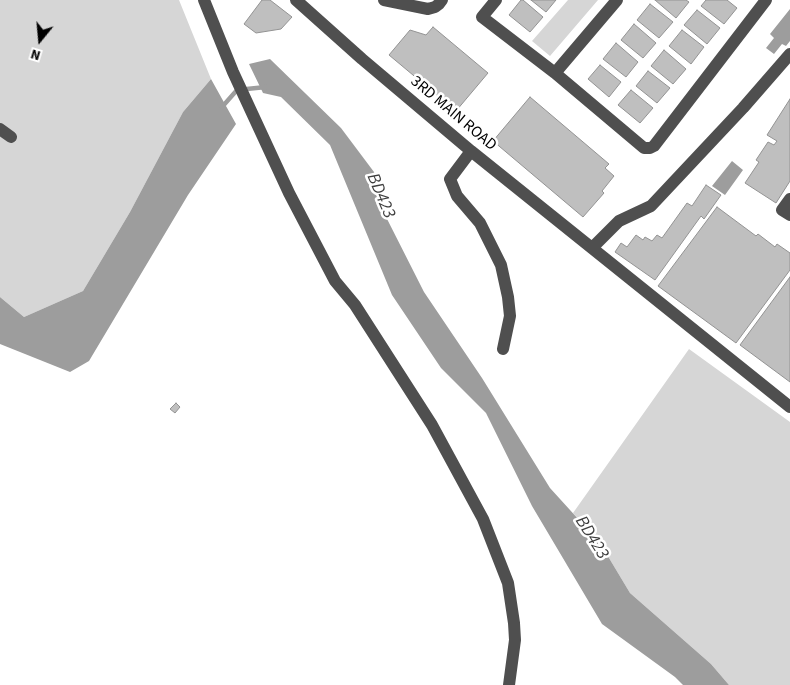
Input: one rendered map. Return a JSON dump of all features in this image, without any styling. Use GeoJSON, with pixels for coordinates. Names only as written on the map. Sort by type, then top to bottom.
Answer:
{"type":"FeatureCollection","features":[{"type":"Feature","properties":{"kind":"street"},"geometry":{"type":"LineString","coordinates":[[204,0],[232,72],[289,193],[335,280],[355,305],[432,425],[483,519],[508,583],[515,640],[509,685]]}},
{"type":"Feature","properties":{"kind":"street","name":"3RD MAIN ROAD"},"geometry":{"type":"LineString","coordinates":[[296,0],[362,59],[471,151],[790,407]]}},
{"type":"Feature","properties":{"kind":"street"},"geometry":{"type":"LineString","coordinates":[[384,0],[428,9],[435,7],[442,0]]}},
{"type":"Feature","properties":{"kind":"street"},"geometry":{"type":"LineString","coordinates":[[496,0],[482,17],[554,73],[644,148],[654,146],[766,0]]}},
{"type":"Feature","properties":{"kind":"street"},"geometry":{"type":"LineString","coordinates":[[554,73],[617,0]]}},
{"type":"Feature","properties":{"kind":"street"},"geometry":{"type":"LineString","coordinates":[[592,248],[619,221],[650,206],[743,108],[785,68],[790,54]]}},
{"type":"Feature","properties":{"kind":"street"},"geometry":{"type":"LineString","coordinates":[[0,129],[11,137]]}},
{"type":"Feature","properties":{"kind":"street"},"geometry":{"type":"LineString","coordinates":[[471,151],[450,179],[457,196],[480,223],[501,265],[510,316],[503,349]]}},
{"type":"Feature","properties":{"kind":"street"},"geometry":{"type":"LineString","coordinates":[[790,199],[782,210],[790,215]]}},
{"type":"Feature","properties":{"kind":"shaded area"},"geometry":{"type":"Polygon","coordinates":[[[0,0],[179,0],[211,79],[183,112],[130,212],[83,291],[24,317],[0,297],[0,0]]]}},
{"type":"Feature","properties":{"kind":"shaded area"},"geometry":{"type":"Polygon","coordinates":[[[568,0],[598,0],[550,56],[532,41],[568,0]]]}},
{"type":"Feature","properties":{"kind":"shaded area"},"geometry":{"type":"Polygon","coordinates":[[[689,349],[790,422],[790,685],[729,685],[711,664],[630,593],[600,543],[573,513],[689,349]]]}},
{"type":"Feature","properties":{"kind":"water"},"geometry":{"type":"Polygon","coordinates":[[[790,9],[790,41],[786,46],[782,44],[774,54],[766,48],[774,38],[770,34],[790,9]]]}},
{"type":"Feature","properties":{"kind":"water"},"geometry":{"type":"Polygon","coordinates":[[[270,59],[341,128],[374,172],[383,211],[424,292],[482,378],[550,488],[600,543],[630,593],[711,664],[729,685],[683,685],[675,677],[602,624],[532,506],[486,413],[441,368],[392,295],[330,145],[281,97],[263,93],[249,64],[270,59]]]}},
{"type":"Feature","properties":{"kind":"water"},"geometry":{"type":"Polygon","coordinates":[[[211,79],[236,124],[188,195],[89,361],[70,372],[0,344],[0,297],[24,317],[83,291],[130,212],[183,112],[211,79]]]}},
{"type":"Feature","properties":{"kind":"water"},"geometry":{"type":"Polygon","coordinates":[[[732,161],[743,170],[725,195],[712,186],[732,161]]]}},
{"type":"Feature","properties":{"kind":"building"},"geometry":{"type":"Polygon","coordinates":[[[262,0],[270,0],[292,17],[281,29],[256,33],[244,24],[262,0]]]}},
{"type":"Feature","properties":{"kind":"building"},"geometry":{"type":"Polygon","coordinates":[[[521,0],[543,17],[530,32],[509,15],[521,0]]]}},
{"type":"Feature","properties":{"kind":"building"},"geometry":{"type":"Polygon","coordinates":[[[531,0],[556,0],[546,12],[531,0]]]}},
{"type":"Feature","properties":{"kind":"building"},"geometry":{"type":"Polygon","coordinates":[[[655,0],[686,0],[689,2],[676,18],[655,0]]]}},
{"type":"Feature","properties":{"kind":"building"},"geometry":{"type":"Polygon","coordinates":[[[706,0],[727,0],[737,8],[724,24],[701,6],[706,0]]]}},
{"type":"Feature","properties":{"kind":"building"},"geometry":{"type":"Polygon","coordinates":[[[650,4],[673,22],[659,38],[637,20],[650,4]]]}},
{"type":"Feature","properties":{"kind":"building"},"geometry":{"type":"Polygon","coordinates":[[[697,10],[720,28],[707,44],[684,25],[697,10]]]}},
{"type":"Feature","properties":{"kind":"building"},"geometry":{"type":"Polygon","coordinates":[[[634,24],[656,43],[643,58],[621,40],[634,24]]]}},
{"type":"Feature","properties":{"kind":"building"},"geometry":{"type":"Polygon","coordinates":[[[433,27],[488,73],[456,111],[389,55],[410,30],[426,35],[433,27]]]}},
{"type":"Feature","properties":{"kind":"building"},"geometry":{"type":"Polygon","coordinates":[[[682,30],[704,47],[691,64],[669,46],[682,30]]]}},
{"type":"Feature","properties":{"kind":"building"},"geometry":{"type":"Polygon","coordinates":[[[616,43],[638,62],[626,77],[603,59],[616,43]]]}},
{"type":"Feature","properties":{"kind":"building"},"geometry":{"type":"Polygon","coordinates":[[[664,50],[686,69],[673,84],[651,66],[664,50]]]}},
{"type":"Feature","properties":{"kind":"building"},"geometry":{"type":"Polygon","coordinates":[[[600,65],[621,82],[609,97],[588,79],[600,65]]]}},
{"type":"Feature","properties":{"kind":"building"},"geometry":{"type":"Polygon","coordinates":[[[648,71],[670,88],[657,103],[636,86],[648,71]]]}},
{"type":"Feature","properties":{"kind":"building"},"geometry":{"type":"Polygon","coordinates":[[[631,90],[653,108],[640,123],[618,105],[631,90]]]}},
{"type":"Feature","properties":{"kind":"building"},"geometry":{"type":"Polygon","coordinates":[[[530,97],[609,164],[605,168],[614,176],[602,191],[604,193],[583,217],[493,141],[530,97]]]}},
{"type":"Feature","properties":{"kind":"building"},"geometry":{"type":"Polygon","coordinates":[[[790,99],[790,181],[776,203],[745,183],[759,162],[756,160],[768,142],[774,145],[777,141],[767,135],[790,99]]]}},
{"type":"Feature","properties":{"kind":"building"},"geometry":{"type":"Polygon","coordinates":[[[706,185],[721,195],[704,219],[701,216],[655,280],[615,252],[621,243],[627,247],[636,235],[643,240],[645,237],[652,241],[657,235],[662,238],[687,203],[692,206],[706,185]]]}},
{"type":"Feature","properties":{"kind":"building"},"geometry":{"type":"Polygon","coordinates":[[[717,207],[756,236],[758,234],[775,247],[777,244],[790,253],[790,270],[736,343],[658,286],[717,207]]]}},
{"type":"Feature","properties":{"kind":"building"},"geometry":{"type":"Polygon","coordinates":[[[790,277],[790,382],[740,345],[790,277]]]}},
{"type":"Feature","properties":{"kind":"building"},"geometry":{"type":"Polygon","coordinates":[[[176,403],[180,407],[175,413],[170,409],[176,403]]]}},
{"type":"Feature","properties":{"kind":"waterway","name":"BD423"},"geometry":{"type":"LineString","coordinates":[[222,107],[237,90],[266,87]]}}]}
